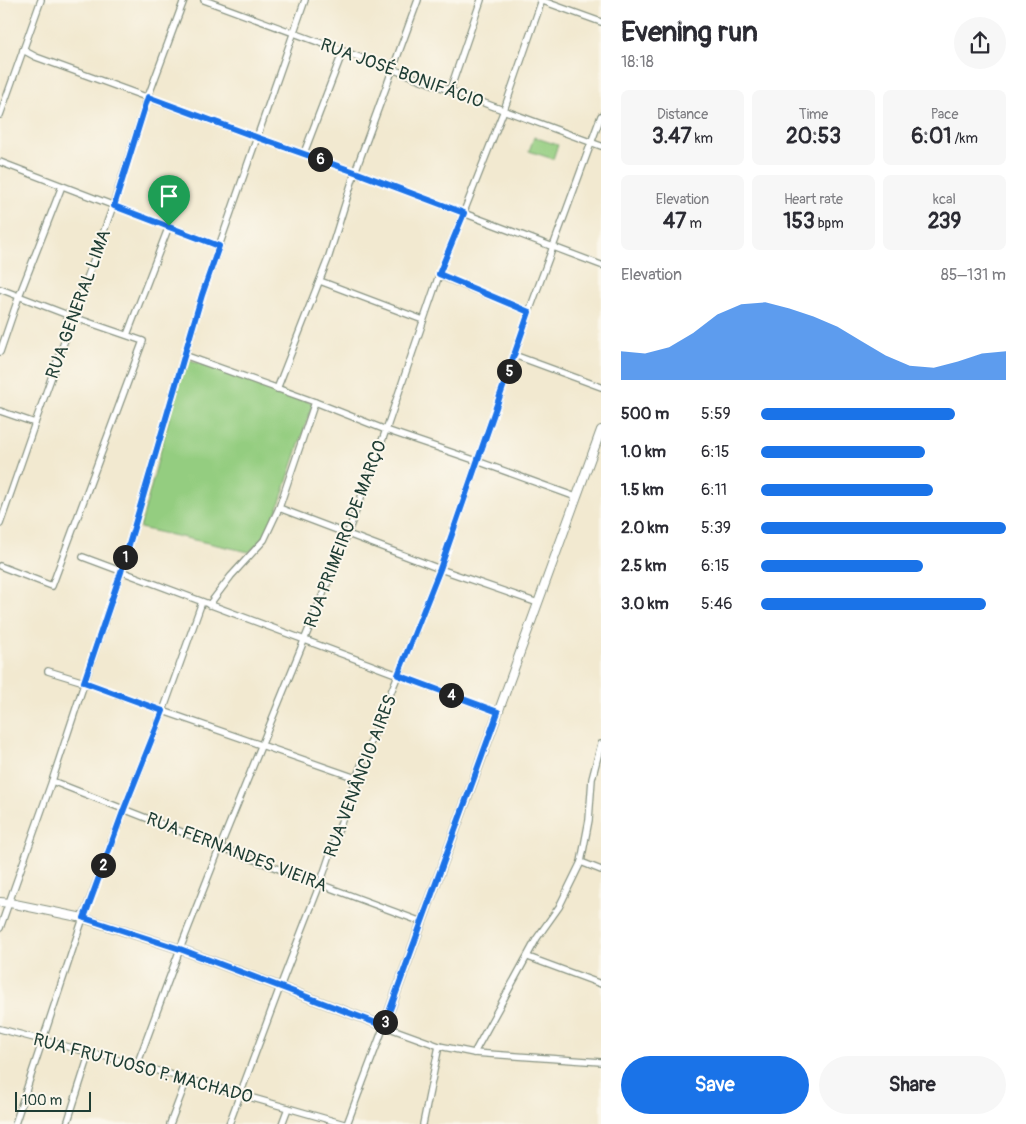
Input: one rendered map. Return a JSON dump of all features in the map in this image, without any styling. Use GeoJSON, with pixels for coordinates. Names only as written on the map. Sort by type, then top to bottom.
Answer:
{"type":"FeatureCollection","features":[{"type":"Feature","properties":{"kind":"main road"},"geometry":{"type":"LineString","coordinates":[[0,902],[84,918],[180,949],[384,1026],[601,430]]}},
{"type":"Feature","properties":{"kind":"street"},"geometry":{"type":"LineString","coordinates":[[0,115],[41,0]]}},
{"type":"Feature","properties":{"kind":"street","name":"RUA GENERAL LIMA"},"geometry":{"type":"LineString","coordinates":[[0,524],[114,206],[148,97],[184,0]]}},
{"type":"Feature","properties":{"kind":"street","name":"RUA JOSÉ BONIFÁCIO"},"geometry":{"type":"LineString","coordinates":[[204,0],[601,146]]}},
{"type":"Feature","properties":{"kind":"street"},"geometry":{"type":"LineString","coordinates":[[0,928],[52,781],[121,572],[202,295],[305,0]]}},
{"type":"Feature","properties":{"kind":"street"},"geometry":{"type":"LineString","coordinates":[[277,389],[328,260],[355,172],[418,0]]}},
{"type":"Feature","properties":{"kind":"street"},"geometry":{"type":"LineString","coordinates":[[450,90],[481,0]]}},
{"type":"Feature","properties":{"kind":"street"},"geometry":{"type":"LineString","coordinates":[[542,0],[601,22]]}},
{"type":"Feature","properties":{"kind":"street","name":"RUA PRIMEIRO DE MARÇO"},"geometry":{"type":"LineString","coordinates":[[137,1065],[180,949],[346,535],[386,430],[439,274],[504,110],[542,0]]}},
{"type":"Feature","properties":{"kind":"street"},"geometry":{"type":"LineString","coordinates":[[23,50],[36,57],[304,153],[601,265]]}},
{"type":"Feature","properties":{"kind":"street"},"geometry":{"type":"LineString","coordinates":[[304,153],[343,51]]}},
{"type":"Feature","properties":{"kind":"street","name":"RUA VENÂNCIO AIRES"},"geometry":{"type":"LineString","coordinates":[[229,1124],[320,884],[356,778],[440,569],[529,312],[601,116]]}},
{"type":"Feature","properties":{"kind":"street"},"geometry":{"type":"LineString","coordinates":[[0,162],[219,246]]}},
{"type":"Feature","properties":{"kind":"street"},"geometry":{"type":"LineString","coordinates":[[0,352],[62,186]]}},
{"type":"Feature","properties":{"kind":"street"},"geometry":{"type":"LineString","coordinates":[[127,335],[169,226]]}},
{"type":"Feature","properties":{"kind":"street"},"geometry":{"type":"LineString","coordinates":[[439,274],[529,312]]}},
{"type":"Feature","properties":{"kind":"street"},"geometry":{"type":"LineString","coordinates":[[320,281],[423,320]]}},
{"type":"Feature","properties":{"kind":"street"},"geometry":{"type":"LineString","coordinates":[[0,289],[143,341],[52,586],[0,566]]}},
{"type":"Feature","properties":{"kind":"street"},"geometry":{"type":"LineString","coordinates":[[184,355],[315,402],[386,430],[576,497]]}},
{"type":"Feature","properties":{"kind":"street"},"geometry":{"type":"LineString","coordinates":[[514,356],[601,387]]}},
{"type":"Feature","properties":{"kind":"street"},"geometry":{"type":"LineString","coordinates":[[209,604],[231,576],[264,540],[279,508],[315,402]]}},
{"type":"Feature","properties":{"kind":"street"},"geometry":{"type":"LineString","coordinates":[[0,411],[35,423]]}},
{"type":"Feature","properties":{"kind":"street"},"geometry":{"type":"LineString","coordinates":[[279,508],[346,535],[538,604]]}},
{"type":"Feature","properties":{"kind":"street"},"geometry":{"type":"LineString","coordinates":[[82,557],[498,712]]}},
{"type":"Feature","properties":{"kind":"street"},"geometry":{"type":"LineString","coordinates":[[15,1124],[84,918],[163,711],[202,602]]}},
{"type":"Feature","properties":{"kind":"street"},"geometry":{"type":"LineString","coordinates":[[48,671],[356,778]]}},
{"type":"Feature","properties":{"kind":"street"},"geometry":{"type":"LineString","coordinates":[[474,1053],[537,938],[559,907],[581,862],[589,820],[592,779],[601,744]]}},
{"type":"Feature","properties":{"kind":"street","name":"RUA FERNANDES VIEIRA"},"geometry":{"type":"LineString","coordinates":[[52,781],[220,848],[422,922]]}},
{"type":"Feature","properties":{"kind":"street"},"geometry":{"type":"LineString","coordinates":[[581,862],[601,870]]}},
{"type":"Feature","properties":{"kind":"street"},"geometry":{"type":"LineString","coordinates":[[528,957],[601,984]]}},
{"type":"Feature","properties":{"kind":"street"},"geometry":{"type":"LineString","coordinates":[[346,1124],[384,1026],[440,1046],[474,1053],[601,1062]]}},
{"type":"Feature","properties":{"kind":"street","name":"RUA FRUTUOSO P. MACHADO"},"geometry":{"type":"LineString","coordinates":[[0,1029],[90,1052],[346,1124]]}},
{"type":"Feature","properties":{"kind":"street"},"geometry":{"type":"LineString","coordinates":[[423,1124],[440,1046]]}},
{"type":"Feature","properties":{"kind":"street"},"geometry":{"type":"LineString","coordinates":[[67,1124],[90,1052]]}},
{"type":"Feature","properties":{"kind":"street"},"geometry":{"type":"LineString","coordinates":[[170,1124],[187,1079]]}},
{"type":"Feature","properties":{"kind":"street"},"geometry":{"type":"LineString","coordinates":[[282,1124],[288,1108]]}},
{"type":"Feature","properties":{"kind":"green space"},"geometry":{"type":"Polygon","coordinates":[[[534,137],[558,145],[553,159],[529,151],[534,137]]]}},
{"type":"Feature","properties":{"kind":"green space"},"geometry":{"type":"Polygon","coordinates":[[[185,358],[313,403],[278,508],[263,540],[249,552],[140,528],[185,358]]]}},
{"type":"Feature","properties":{"kind":"route"},"geometry":{"type":"LineString","coordinates":[[148,97],[464,213],[439,274],[529,312],[440,569],[398,675],[498,712],[384,1026],[180,949],[84,918],[163,711],[84,682],[121,572],[202,295],[219,246],[169,226],[114,206],[148,97]]}}]}
